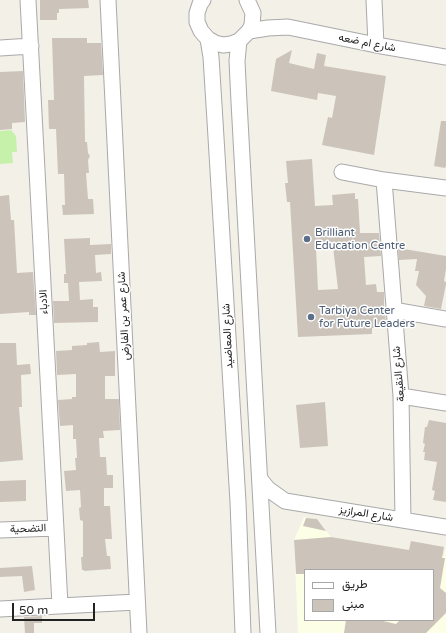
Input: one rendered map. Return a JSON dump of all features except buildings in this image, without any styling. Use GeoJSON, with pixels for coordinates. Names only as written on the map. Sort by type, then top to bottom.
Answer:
{"type":"FeatureCollection","features":[{"type":"Feature","properties":{"kind":"street","name":"الادباء"},"geometry":{"type":"LineString","coordinates":[[28,0],[60,605]]}},
{"type":"Feature","properties":{"kind":"street","name":"شارع عمر بن الفارض"},"geometry":{"type":"LineString","coordinates":[[108,0],[139,633]]}},
{"type":"Feature","properties":{"kind":"street"},"geometry":{"type":"LineString","coordinates":[[203,0],[197,13],[198,22],[201,31],[208,39]]}},
{"type":"Feature","properties":{"kind":"street"},"geometry":{"type":"LineString","coordinates":[[374,0],[376,45]]}},
{"type":"Feature","properties":{"kind":"street"},"geometry":{"type":"LineString","coordinates":[[250,4],[253,19],[244,36],[237,61],[268,633]]}},
{"type":"Feature","properties":{"kind":"street","name":"شارع ام ضعه"},"geometry":{"type":"LineString","coordinates":[[250,4],[264,16],[288,27],[376,45],[446,57]]}},
{"type":"Feature","properties":{"kind":"street","name":"شارع ام ضعه"},"geometry":{"type":"LineString","coordinates":[[208,39],[223,45],[232,44],[244,36],[268,28],[288,27]]}},
{"type":"Feature","properties":{"kind":"street","name":"شارع المعاضيد"},"geometry":{"type":"LineString","coordinates":[[208,39],[211,57],[238,502],[243,633]]}},
{"type":"Feature","properties":{"kind":"street"},"geometry":{"type":"LineString","coordinates":[[0,48],[31,46]]}},
{"type":"Feature","properties":{"kind":"street"},"geometry":{"type":"LineString","coordinates":[[342,172],[384,180],[446,188]]}},
{"type":"Feature","properties":{"kind":"street","name":"شارع النقيعة"},"geometry":{"type":"LineString","coordinates":[[384,180],[393,310],[401,396],[402,520]]}},
{"type":"Feature","properties":{"kind":"street"},"geometry":{"type":"LineString","coordinates":[[393,310],[446,319]]}},
{"type":"Feature","properties":{"kind":"street"},"geometry":{"type":"LineString","coordinates":[[401,396],[446,404]]}},
{"type":"Feature","properties":{"kind":"street","name":"شارع المرازيز"},"geometry":{"type":"LineString","coordinates":[[260,479],[268,489],[285,502],[446,527]]}},
{"type":"Feature","properties":{"kind":"street"},"geometry":{"type":"LineString","coordinates":[[262,520],[272,509],[285,502]]}},
{"type":"Feature","properties":{"kind":"street","name":"التضحية"},"geometry":{"type":"LineString","coordinates":[[0,530],[56,528]]}},
{"type":"Feature","properties":{"kind":"street"},"geometry":{"type":"LineString","coordinates":[[0,608],[137,602]]}},
{"type":"Feature","properties":{"kind":"shaded area"},"geometry":{"type":"Polygon","coordinates":[[[304,517],[317,519],[331,537],[444,556],[446,544],[446,633],[298,633],[294,540],[304,517]]]}},
{"type":"Feature","properties":{"kind":"green space"},"geometry":{"type":"Polygon","coordinates":[[[11,130],[16,136],[17,152],[12,152],[13,163],[0,164],[0,131],[11,130]]]}},
{"type":"Feature","properties":{"kind":"place","name":"Brilliant Education Centre"},"geometry":{"type":"Point","coordinates":[307,239]}},
{"type":"Feature","properties":{"kind":"place","name":"Tarbiya Center for Future Leaders"},"geometry":{"type":"Point","coordinates":[311,317]}}]}
